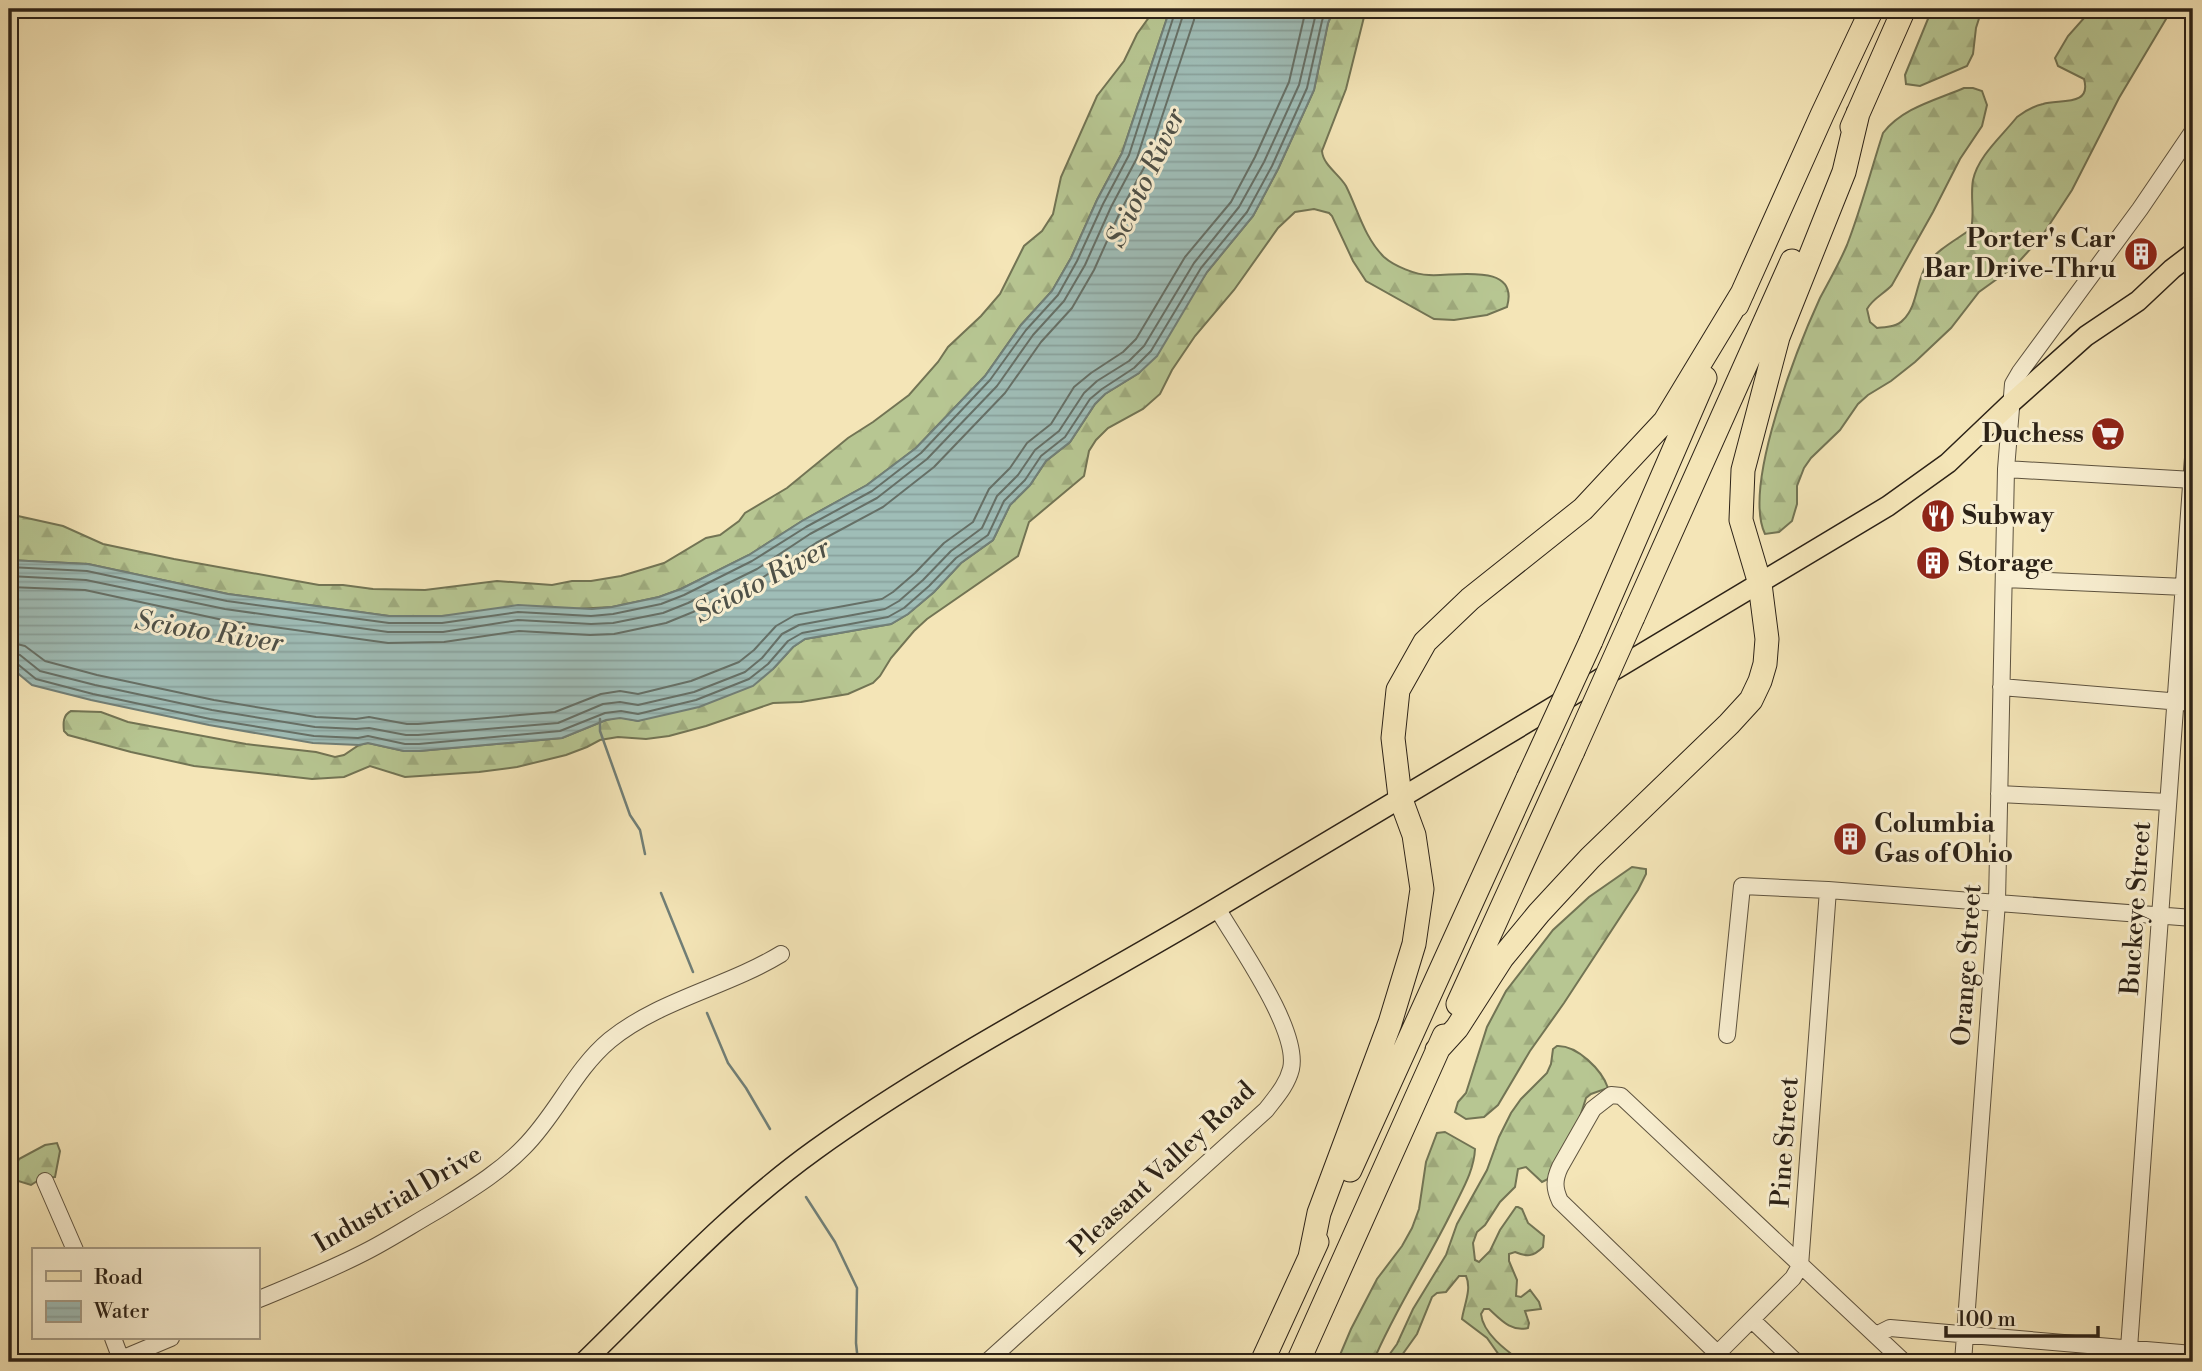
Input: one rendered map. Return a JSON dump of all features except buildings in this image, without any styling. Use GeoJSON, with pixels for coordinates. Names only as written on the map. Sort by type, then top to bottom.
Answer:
{"type":"FeatureCollection","features":[{"type":"Feature","properties":{"kind":"highway"},"geometry":{"type":"LineString","coordinates":[[1262,1362],[1591,641],[1743,292],[1872,9]]}},
{"type":"Feature","properties":{"kind":"highway"},"geometry":{"type":"LineString","coordinates":[[1437,1050],[1457,1028],[1502,957],[1539,914],[1590,858],[1700,753],[1751,700],[1765,664],[1766,639],[1760,584],[1741,520],[1743,470],[1778,337],[1858,113],[1904,9]]}},
{"type":"Feature","properties":{"kind":"highway"},"geometry":{"type":"LineString","coordinates":[[1298,1362],[1633,617],[1836,176]]}},
{"type":"Feature","properties":{"kind":"highway"},"geometry":{"type":"LineString","coordinates":[[1310,1257],[1318,1213],[1390,1023],[1414,944],[1422,889],[1414,835],[1400,797],[1393,738],[1398,690],[1425,642],[1470,598],[1584,509],[1665,421],[1743,292]]}},
{"type":"Feature","properties":{"kind":"main road"},"geometry":{"type":"LineString","coordinates":[[584,1362],[716,1230],[814,1151],[958,1058],[1217,908],[1888,506],[1948,463],[2086,336],[2137,300],[2193,253]]}},
{"type":"Feature","properties":{"kind":"street","name":"Orange Street"},"geometry":{"type":"LineString","coordinates":[[1963,1362],[1997,902],[2006,469],[2013,384],[2193,131]]}},
{"type":"Feature","properties":{"kind":"street","name":"Buckeye Street"},"geometry":{"type":"LineString","coordinates":[[2129,1355],[2193,458]]}},
{"type":"Feature","properties":{"kind":"street"},"geometry":{"type":"LineString","coordinates":[[2006,469],[2192,480]]}},
{"type":"Feature","properties":{"kind":"street"},"geometry":{"type":"LineString","coordinates":[[2004,579],[2185,587]]}},
{"type":"Feature","properties":{"kind":"street"},"geometry":{"type":"LineString","coordinates":[[2001,687],[2193,703]]}},
{"type":"Feature","properties":{"kind":"street"},"geometry":{"type":"LineString","coordinates":[[1998,794],[2168,802]]}},
{"type":"Feature","properties":{"kind":"street"},"geometry":{"type":"LineString","coordinates":[[1727,1035],[1742,886],[2193,918]]}},
{"type":"Feature","properties":{"kind":"street","name":"Pine Street"},"geometry":{"type":"LineString","coordinates":[[1800,1266],[1828,890]]}},
{"type":"Feature","properties":{"kind":"street","name":"Pleasant Valley Road"},"geometry":{"type":"LineString","coordinates":[[987,1362],[1266,1110],[1280,1092],[1291,1068],[1292,1055],[1287,1031],[1217,908]]}},
{"type":"Feature","properties":{"kind":"street","name":"Industrial Drive"},"geometry":{"type":"LineString","coordinates":[[259,1299],[369,1250],[475,1187],[524,1148],[545,1124],[577,1074],[611,1039],[647,1016],[751,971],[781,954]]}},
{"type":"Feature","properties":{"kind":"street"},"geometry":{"type":"LineString","coordinates":[[1800,1266],[1793,1278],[1714,1358],[1560,1201],[1554,1189],[1555,1177],[1593,1109],[1611,1095],[1621,1096],[1904,1362]]}},
{"type":"Feature","properties":{"kind":"street"},"geometry":{"type":"LineString","coordinates":[[45,1181],[74,1248]]}},
{"type":"Feature","properties":{"kind":"street"},"geometry":{"type":"LineString","coordinates":[[1752,1320],[1796,1362]]}},
{"type":"Feature","properties":{"kind":"street"},"geometry":{"type":"LineString","coordinates":[[1876,1335],[1890,1328],[2129,1355],[2193,1354]]}},
{"type":"Feature","properties":{"kind":"street"},"geometry":{"type":"LineString","coordinates":[[114,1340],[121,1361],[167,1340]]}},
{"type":"Feature","properties":{"kind":"green space"},"geometry":{"type":"Polygon","coordinates":[[[1155,9],[1170,9],[1122,153],[1052,291],[1021,325],[985,376],[916,448],[867,485],[802,521],[749,555],[681,589],[659,597],[612,607],[442,616],[389,616],[228,594],[88,564],[9,560],[9,514],[63,526],[103,544],[319,585],[425,590],[497,581],[552,585],[621,576],[664,563],[706,538],[720,535],[745,513],[787,488],[848,438],[909,395],[948,347],[981,316],[1000,294],[1024,246],[1042,231],[1053,214],[1061,177],[1097,96],[1124,61],[1137,34],[1155,9]]]}},
{"type":"Feature","properties":{"kind":"green space"},"geometry":{"type":"Polygon","coordinates":[[[1334,9],[1366,9],[1346,89],[1322,151],[1325,161],[1346,186],[1371,241],[1384,257],[1412,272],[1424,275],[1482,274],[1494,277],[1504,283],[1508,292],[1507,307],[1487,315],[1454,320],[1434,319],[1366,281],[1329,213],[1314,209],[1295,212],[1278,228],[1234,290],[1195,336],[1172,370],[1160,394],[1143,409],[1108,428],[1089,451],[1084,476],[1029,522],[1018,556],[927,619],[891,658],[873,683],[848,694],[801,702],[773,703],[669,736],[600,740],[566,755],[517,767],[405,777],[370,766],[344,777],[312,779],[194,766],[131,752],[68,735],[64,731],[65,717],[71,711],[101,712],[128,722],[335,757],[368,743],[404,751],[419,751],[562,738],[606,720],[620,717],[638,721],[773,669],[793,647],[805,639],[891,624],[908,614],[934,592],[961,563],[993,540],[1010,505],[1030,485],[1046,461],[1070,442],[1095,404],[1105,394],[1139,373],[1207,272],[1253,216],[1314,90],[1328,23],[1334,9]]]}},
{"type":"Feature","properties":{"kind":"green space"},"geometry":{"type":"Polygon","coordinates":[[[1932,9],[1982,9],[1976,28],[1973,54],[1967,66],[1920,86],[1906,84],[1905,75],[1932,9]]]}},
{"type":"Feature","properties":{"kind":"green space"},"geometry":{"type":"Polygon","coordinates":[[[2092,9],[2172,9],[2119,98],[2072,190],[2042,236],[2015,266],[1979,292],[1951,328],[1915,362],[1858,404],[1840,430],[1804,468],[1797,486],[1797,504],[1792,521],[1779,532],[1765,534],[1760,512],[1761,484],[1766,451],[1776,416],[1810,320],[1847,245],[1883,133],[1910,111],[1964,88],[1982,91],[1987,105],[1982,126],[1960,159],[1892,285],[1867,309],[1870,322],[1877,328],[1894,325],[1903,320],[1912,308],[1927,264],[1942,249],[1971,229],[1972,186],[1976,171],[1985,155],[2017,117],[2036,106],[2073,100],[2083,94],[2084,79],[2058,66],[2055,58],[2068,36],[2092,9]]]}},
{"type":"Feature","properties":{"kind":"green space"},"geometry":{"type":"Polygon","coordinates":[[[1632,867],[1646,869],[1638,890],[1530,1051],[1498,1105],[1484,1117],[1466,1119],[1455,1112],[1458,1102],[1466,1093],[1487,1027],[1506,991],[1553,930],[1589,897],[1632,867]]]}},
{"type":"Feature","properties":{"kind":"green space"},"geometry":{"type":"Polygon","coordinates":[[[1557,1046],[1573,1050],[1588,1060],[1608,1088],[1586,1098],[1579,1120],[1548,1179],[1542,1182],[1526,1167],[1518,1169],[1515,1187],[1477,1232],[1473,1243],[1475,1260],[1479,1262],[1490,1251],[1516,1207],[1522,1209],[1528,1223],[1544,1236],[1543,1247],[1536,1253],[1509,1254],[1517,1280],[1516,1296],[1521,1297],[1530,1290],[1541,1309],[1525,1311],[1528,1328],[1511,1327],[1489,1309],[1484,1309],[1481,1314],[1491,1335],[1522,1362],[1504,1362],[1487,1338],[1462,1319],[1468,1281],[1466,1276],[1459,1276],[1446,1292],[1432,1297],[1417,1334],[1397,1362],[1384,1362],[1397,1344],[1413,1309],[1446,1255],[1457,1224],[1487,1170],[1511,1113],[1547,1073],[1553,1049],[1557,1046]]]}},
{"type":"Feature","properties":{"kind":"green space"},"geometry":{"type":"Polygon","coordinates":[[[1445,1132],[1475,1149],[1464,1187],[1373,1362],[1337,1362],[1377,1279],[1412,1228],[1419,1209],[1426,1162],[1437,1133],[1445,1132]]]}},
{"type":"Feature","properties":{"kind":"green space"},"geometry":{"type":"Polygon","coordinates":[[[57,1143],[60,1151],[55,1177],[42,1178],[31,1185],[15,1180],[14,1172],[19,1159],[45,1145],[57,1143]]]}},
{"type":"Feature","properties":{"kind":"water","name":"Scioto River"},"geometry":{"type":"Polygon","coordinates":[[[1170,9],[1334,9],[1328,23],[1314,90],[1253,216],[1207,272],[1157,356],[1139,373],[1105,394],[1095,404],[1070,442],[1046,461],[1030,485],[1010,505],[993,540],[961,563],[934,592],[908,614],[891,624],[805,639],[793,647],[753,686],[699,707],[638,721],[620,718],[606,720],[562,738],[419,751],[404,751],[368,743],[313,743],[209,725],[32,685],[9,666],[9,560],[88,564],[228,594],[389,616],[442,616],[518,605],[592,609],[612,607],[659,597],[681,589],[749,555],[802,521],[867,485],[916,448],[985,376],[1021,325],[1052,291],[1122,153],[1170,9]]]}},
{"type":"Feature","properties":{"kind":"waterway"},"geometry":{"type":"LineString","coordinates":[[600,719],[600,731],[630,815],[640,830],[645,854]]}},
{"type":"Feature","properties":{"kind":"waterway"},"geometry":{"type":"LineString","coordinates":[[661,893],[693,972]]}},
{"type":"Feature","properties":{"kind":"waterway"},"geometry":{"type":"LineString","coordinates":[[707,1013],[728,1063],[770,1129]]}},
{"type":"Feature","properties":{"kind":"waterway"},"geometry":{"type":"LineString","coordinates":[[806,1197],[835,1242],[857,1288],[858,1362]]}},
{"type":"Feature","properties":{"kind":"place","name":"Porter's Car Bar Drive-Thru"},"geometry":{"type":"Point","coordinates":[2141,254]}},
{"type":"Feature","properties":{"kind":"place","name":"Duchess"},"geometry":{"type":"Point","coordinates":[2108,434]}},
{"type":"Feature","properties":{"kind":"place","name":"Subway"},"geometry":{"type":"Point","coordinates":[1938,516]}},
{"type":"Feature","properties":{"kind":"place","name":"Storage"},"geometry":{"type":"Point","coordinates":[1933,563]}},
{"type":"Feature","properties":{"kind":"place","name":"Columbia Gas of Ohio"},"geometry":{"type":"Point","coordinates":[1850,839]}}]}
